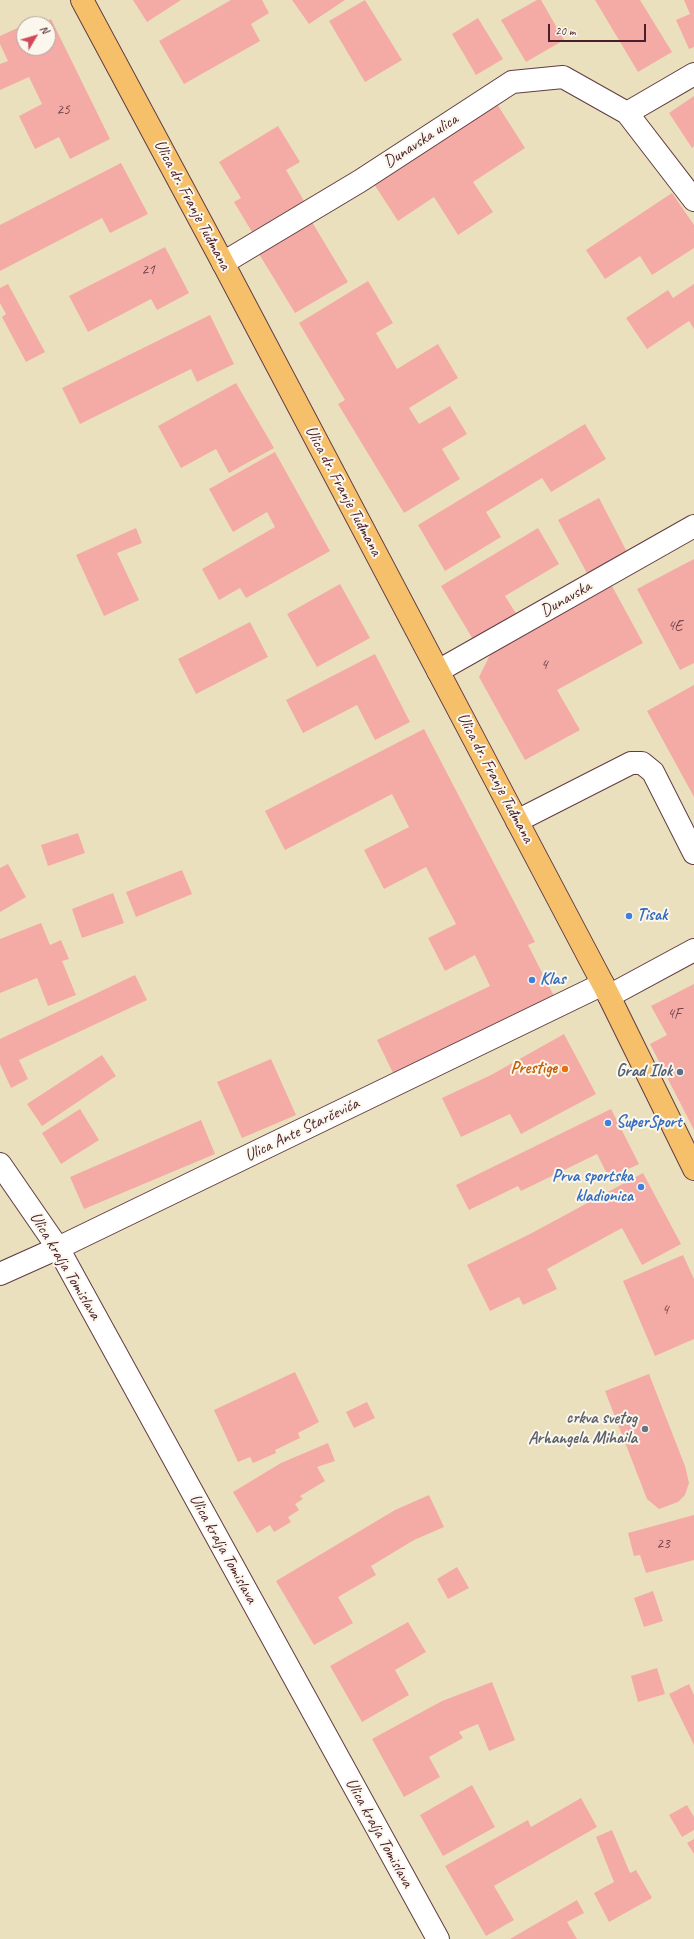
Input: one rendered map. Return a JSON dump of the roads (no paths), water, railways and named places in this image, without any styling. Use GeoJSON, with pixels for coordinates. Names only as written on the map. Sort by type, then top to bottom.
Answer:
{"type":"FeatureCollection","features":[{"type":"Feature","properties":{"kind":"main road","name":"Ulica dr. Franje Tuđmana"},"geometry":{"type":"LineString","coordinates":[[82,0],[223,263],[606,990],[694,1169]]}},
{"type":"Feature","properties":{"kind":"street"},"geometry":{"type":"LineString","coordinates":[[626,113],[694,74]]}},
{"type":"Feature","properties":{"kind":"street","name":"Dunavska ulica"},"geometry":{"type":"LineString","coordinates":[[223,263],[360,181],[512,82],[563,77],[626,113],[694,200]]}},
{"type":"Feature","properties":{"kind":"street","name":"Dunavska"},"geometry":{"type":"LineString","coordinates":[[438,671],[694,526]]}},
{"type":"Feature","properties":{"kind":"street"},"geometry":{"type":"LineString","coordinates":[[517,821],[631,763],[642,763],[653,772],[694,853]]}},
{"type":"Feature","properties":{"kind":"street","name":"Ulica Ante Starčevića"},"geometry":{"type":"LineString","coordinates":[[0,1274],[694,950]]}},
{"type":"Feature","properties":{"kind":"street","name":"Ulica kralja Tomislava"},"geometry":{"type":"LineString","coordinates":[[0,1164],[58,1248],[438,1939]]}},
{"type":"Feature","properties":{"kind":"place","name":"Tisak"},"geometry":{"type":"Point","coordinates":[629,916]}},
{"type":"Feature","properties":{"kind":"place","name":"Klas"},"geometry":{"type":"Point","coordinates":[532,980]}},
{"type":"Feature","properties":{"kind":"place","name":"Prestige"},"geometry":{"type":"Point","coordinates":[565,1069]}},
{"type":"Feature","properties":{"kind":"place","name":"Grad Ilok"},"geometry":{"type":"Point","coordinates":[680,1072]}},
{"type":"Feature","properties":{"kind":"place","name":"SuperSport"},"geometry":{"type":"Point","coordinates":[608,1123]}},
{"type":"Feature","properties":{"kind":"place","name":"Prva sportska kladionica"},"geometry":{"type":"Point","coordinates":[641,1187]}},
{"type":"Feature","properties":{"kind":"place","name":"crkva svetog Arhangela Mihaila"},"geometry":{"type":"Point","coordinates":[645,1429]}}]}
